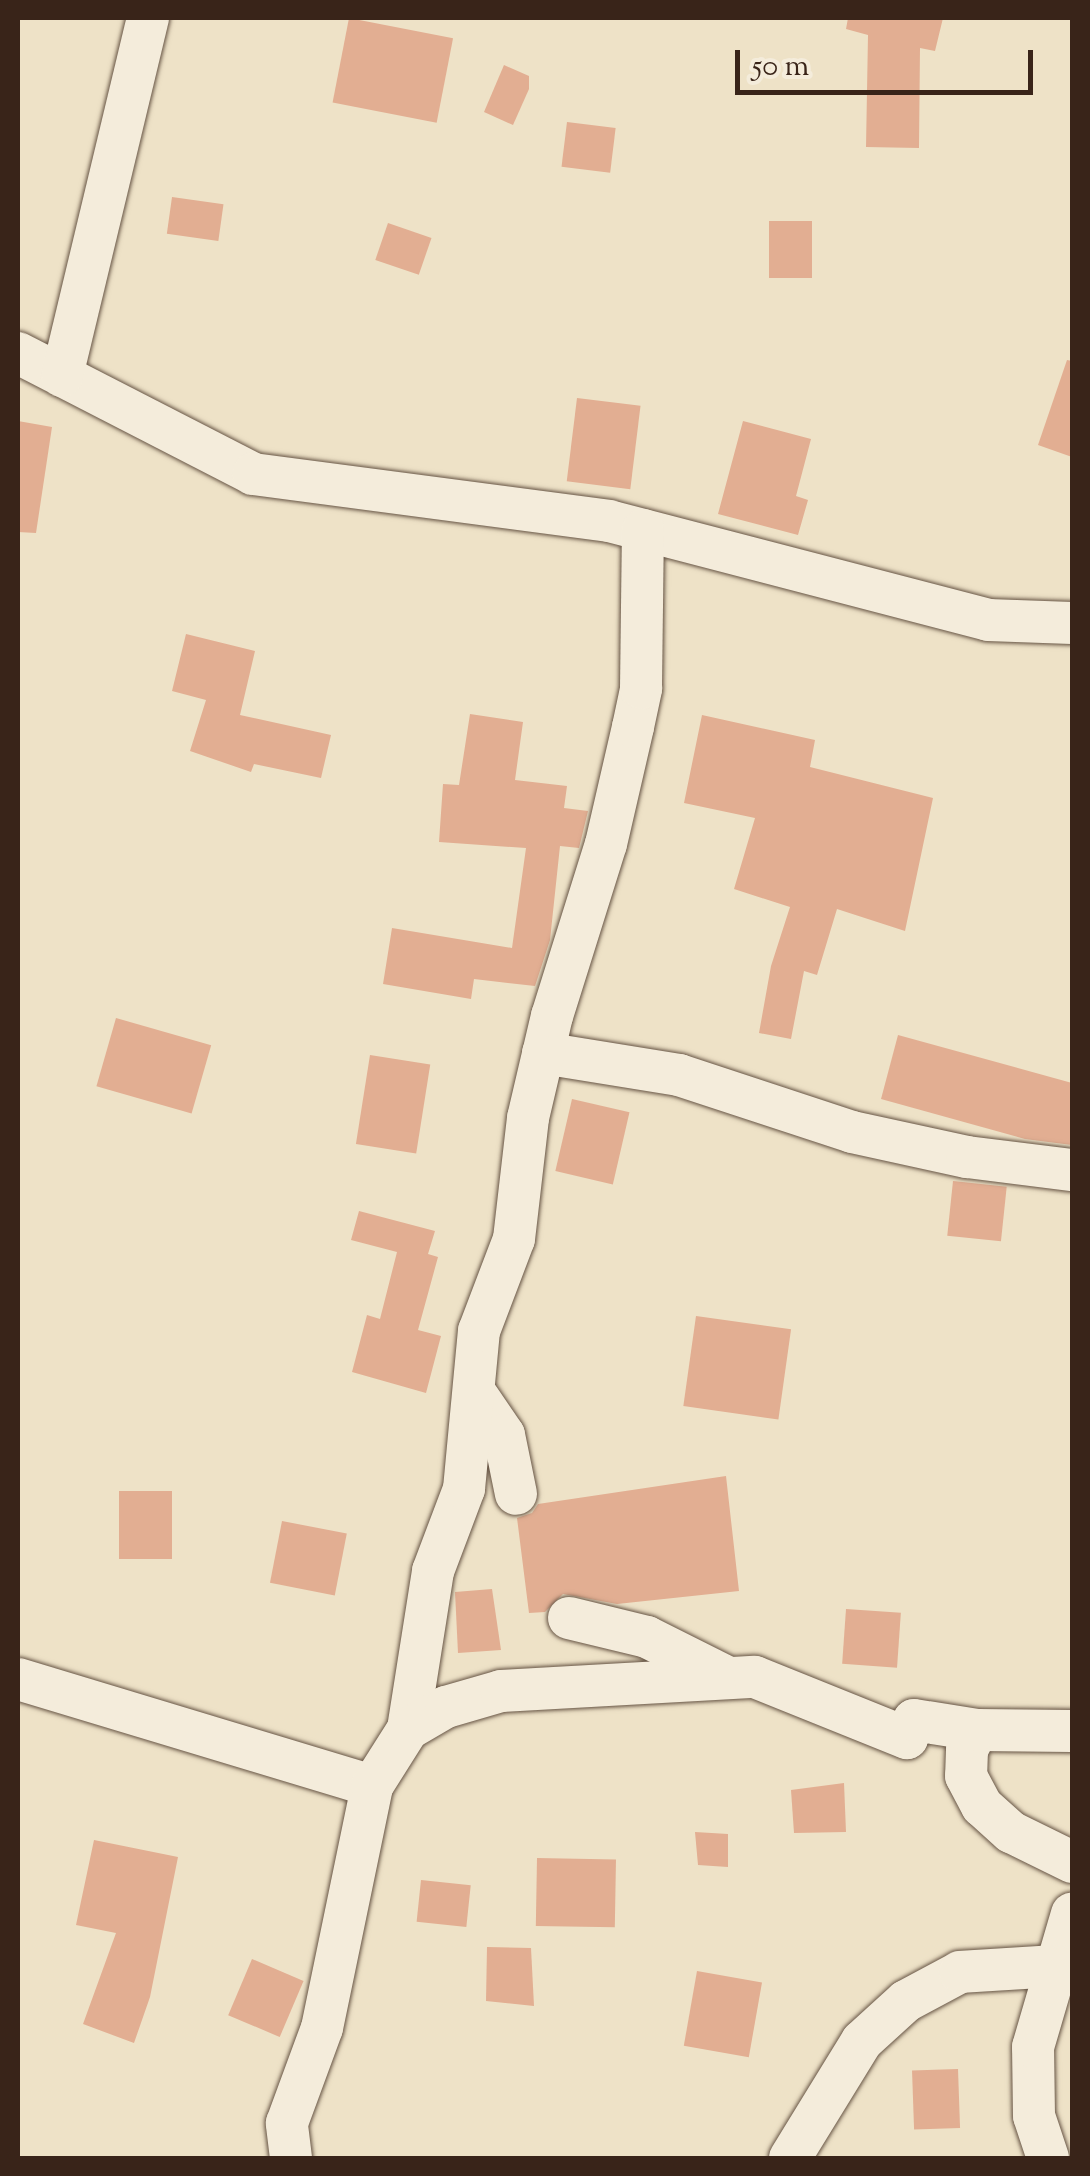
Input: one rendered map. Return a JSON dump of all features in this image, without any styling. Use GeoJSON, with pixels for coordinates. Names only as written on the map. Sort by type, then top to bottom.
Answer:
{"type":"FeatureCollection","features":[{"type":"Feature","properties":{"kind":"street"},"geometry":{"type":"LineString","coordinates":[[62,376],[148,18]]}},
{"type":"Feature","properties":{"kind":"street"},"geometry":{"type":"LineString","coordinates":[[18,353],[252,474],[609,521],[988,620],[1072,623]]}},
{"type":"Feature","properties":{"kind":"street"},"geometry":{"type":"LineString","coordinates":[[292,2158],[287,2123],[322,2028],[372,1786],[408,1729],[433,1571],[464,1489],[479,1331],[514,1239],[528,1118],[543,1053],[606,844],[634,728],[641,688],[643,530]]}},
{"type":"Feature","properties":{"kind":"street"},"geometry":{"type":"LineString","coordinates":[[543,1053],[679,1076],[890,1140],[967,1157],[1072,1170]]}},
{"type":"Feature","properties":{"kind":"street"},"geometry":{"type":"LineString","coordinates":[[474,1390],[504,1435],[516,1494]]}},
{"type":"Feature","properties":{"kind":"street"},"geometry":{"type":"LineString","coordinates":[[569,1618],[647,1637],[730,1678]]}},
{"type":"Feature","properties":{"kind":"street"},"geometry":{"type":"LineString","coordinates":[[408,1729],[446,1707],[501,1691],[755,1677],[907,1738],[914,1720],[977,1730],[1072,1731]]}},
{"type":"Feature","properties":{"kind":"street"},"geometry":{"type":"LineString","coordinates":[[18,1679],[372,1786]]}},
{"type":"Feature","properties":{"kind":"street"},"geometry":{"type":"LineString","coordinates":[[977,1730],[967,1750],[966,1776],[982,1806],[1011,1832],[1072,1862]]}},
{"type":"Feature","properties":{"kind":"street"},"geometry":{"type":"LineString","coordinates":[[1048,2158],[1034,2116],[1033,2047],[1072,1914]]}},
{"type":"Feature","properties":{"kind":"street"},"geometry":{"type":"LineString","coordinates":[[790,2158],[862,2041],[906,2001],[960,1972],[1055,1966]]}},
{"type":"Feature","properties":{"kind":"building"},"geometry":{"type":"Polygon","coordinates":[[[349,18],[453,38],[437,123],[333,102],[349,18]]]}},
{"type":"Feature","properties":{"kind":"building"},"geometry":{"type":"Polygon","coordinates":[[[848,18],[943,18],[935,51],[920,48],[919,148],[866,147],[868,35],[846,29],[848,18]]]}},
{"type":"Feature","properties":{"kind":"building"},"geometry":{"type":"Polygon","coordinates":[[[504,65],[529,76],[529,89],[513,125],[484,112],[504,65]]]}},
{"type":"Feature","properties":{"kind":"building"},"geometry":{"type":"Polygon","coordinates":[[[567,122],[616,128],[610,173],[562,167],[567,122]]]}},
{"type":"Feature","properties":{"kind":"building"},"geometry":{"type":"Polygon","coordinates":[[[172,197],[223,204],[218,241],[167,234],[172,197]]]}},
{"type":"Feature","properties":{"kind":"building"},"geometry":{"type":"Polygon","coordinates":[[[769,221],[812,221],[812,278],[769,278],[769,221]]]}},
{"type":"Feature","properties":{"kind":"building"},"geometry":{"type":"Polygon","coordinates":[[[388,223],[431,238],[419,275],[375,260],[388,223]]]}},
{"type":"Feature","properties":{"kind":"building"},"geometry":{"type":"Polygon","coordinates":[[[1067,360],[1072,361],[1072,457],[1038,445],[1067,360]]]}},
{"type":"Feature","properties":{"kind":"building"},"geometry":{"type":"Polygon","coordinates":[[[577,398],[641,406],[630,489],[567,481],[577,398]]]}},
{"type":"Feature","properties":{"kind":"building"},"geometry":{"type":"Polygon","coordinates":[[[18,421],[52,427],[36,533],[18,532],[18,421]]]}},
{"type":"Feature","properties":{"kind":"building"},"geometry":{"type":"Polygon","coordinates":[[[743,421],[811,439],[796,496],[808,500],[798,535],[718,514],[743,421]]]}},
{"type":"Feature","properties":{"kind":"building"},"geometry":{"type":"Polygon","coordinates":[[[186,634],[255,651],[240,715],[331,735],[321,778],[254,764],[251,772],[190,751],[206,700],[172,691],[186,634]]]}},
{"type":"Feature","properties":{"kind":"building"},"geometry":{"type":"Polygon","coordinates":[[[470,714],[523,722],[515,780],[567,786],[564,808],[588,811],[579,848],[560,846],[550,940],[535,986],[474,979],[471,999],[383,984],[392,928],[512,948],[526,848],[439,842],[443,784],[459,785],[470,714]]]}},
{"type":"Feature","properties":{"kind":"building"},"geometry":{"type":"Polygon","coordinates":[[[702,715],[815,740],[810,767],[933,798],[905,931],[837,909],[817,975],[804,971],[791,1039],[759,1033],[771,966],[790,907],[734,889],[755,818],[684,803],[702,715]]]}},
{"type":"Feature","properties":{"kind":"building"},"geometry":{"type":"Polygon","coordinates":[[[116,1018],[211,1045],[192,1114],[96,1086],[116,1018]]]}},
{"type":"Feature","properties":{"kind":"building"},"geometry":{"type":"Polygon","coordinates":[[[898,1035],[1072,1083],[1072,1145],[1025,1139],[881,1099],[898,1035]]]}},
{"type":"Feature","properties":{"kind":"building"},"geometry":{"type":"Polygon","coordinates":[[[370,1055],[430,1065],[416,1153],[356,1144],[370,1055]]]}},
{"type":"Feature","properties":{"kind":"building"},"geometry":{"type":"Polygon","coordinates":[[[572,1099],[629,1112],[613,1184],[555,1171],[572,1099]]]}},
{"type":"Feature","properties":{"kind":"building"},"geometry":{"type":"Polygon","coordinates":[[[953,1181],[1007,1187],[1001,1241],[947,1236],[953,1181]]]}},
{"type":"Feature","properties":{"kind":"building"},"geometry":{"type":"Polygon","coordinates":[[[359,1211],[435,1231],[428,1254],[438,1257],[418,1330],[441,1336],[426,1393],[352,1372],[367,1315],[380,1319],[397,1252],[351,1240],[359,1211]]]}},
{"type":"Feature","properties":{"kind":"building"},"geometry":{"type":"Polygon","coordinates":[[[696,1316],[791,1329],[778,1419],[683,1406],[696,1316]]]}},
{"type":"Feature","properties":{"kind":"building"},"geometry":{"type":"Polygon","coordinates":[[[726,1476],[739,1591],[617,1604],[563,1594],[545,1612],[529,1613],[517,1518],[532,1513],[538,1504],[726,1476]]]}},
{"type":"Feature","properties":{"kind":"building"},"geometry":{"type":"Polygon","coordinates":[[[119,1491],[172,1491],[172,1559],[119,1559],[119,1491]]]}},
{"type":"Feature","properties":{"kind":"building"},"geometry":{"type":"Polygon","coordinates":[[[282,1521],[347,1534],[335,1595],[270,1583],[282,1521]]]}},
{"type":"Feature","properties":{"kind":"building"},"geometry":{"type":"Polygon","coordinates":[[[492,1589],[501,1650],[458,1653],[455,1592],[492,1589]]]}},
{"type":"Feature","properties":{"kind":"building"},"geometry":{"type":"Polygon","coordinates":[[[846,1609],[901,1613],[897,1668],[842,1664],[846,1609]]]}},
{"type":"Feature","properties":{"kind":"building"},"geometry":{"type":"Polygon","coordinates":[[[844,1783],[846,1832],[794,1833],[791,1790],[844,1783]]]}},
{"type":"Feature","properties":{"kind":"building"},"geometry":{"type":"Polygon","coordinates":[[[695,1832],[728,1834],[728,1867],[698,1865],[695,1832]]]}},
{"type":"Feature","properties":{"kind":"building"},"geometry":{"type":"Polygon","coordinates":[[[94,1840],[178,1857],[150,1997],[134,2043],[83,2024],[116,1933],[76,1925],[94,1840]]]}},
{"type":"Feature","properties":{"kind":"building"},"geometry":{"type":"Polygon","coordinates":[[[537,1858],[616,1859],[615,1927],[536,1926],[537,1858]]]}},
{"type":"Feature","properties":{"kind":"building"},"geometry":{"type":"Polygon","coordinates":[[[421,1880],[471,1885],[466,1927],[417,1922],[421,1880]]]}},
{"type":"Feature","properties":{"kind":"building"},"geometry":{"type":"Polygon","coordinates":[[[487,1947],[531,1948],[534,2006],[486,2001],[487,1947]]]}},
{"type":"Feature","properties":{"kind":"building"},"geometry":{"type":"Polygon","coordinates":[[[252,1959],[304,1981],[280,2037],[228,2015],[252,1959]]]}},
{"type":"Feature","properties":{"kind":"building"},"geometry":{"type":"Polygon","coordinates":[[[697,1971],[762,1982],[749,2057],[684,2046],[697,1971]]]}},
{"type":"Feature","properties":{"kind":"building"},"geometry":{"type":"Polygon","coordinates":[[[958,2069],[960,2128],[914,2130],[912,2071],[958,2069]]]}}]}
